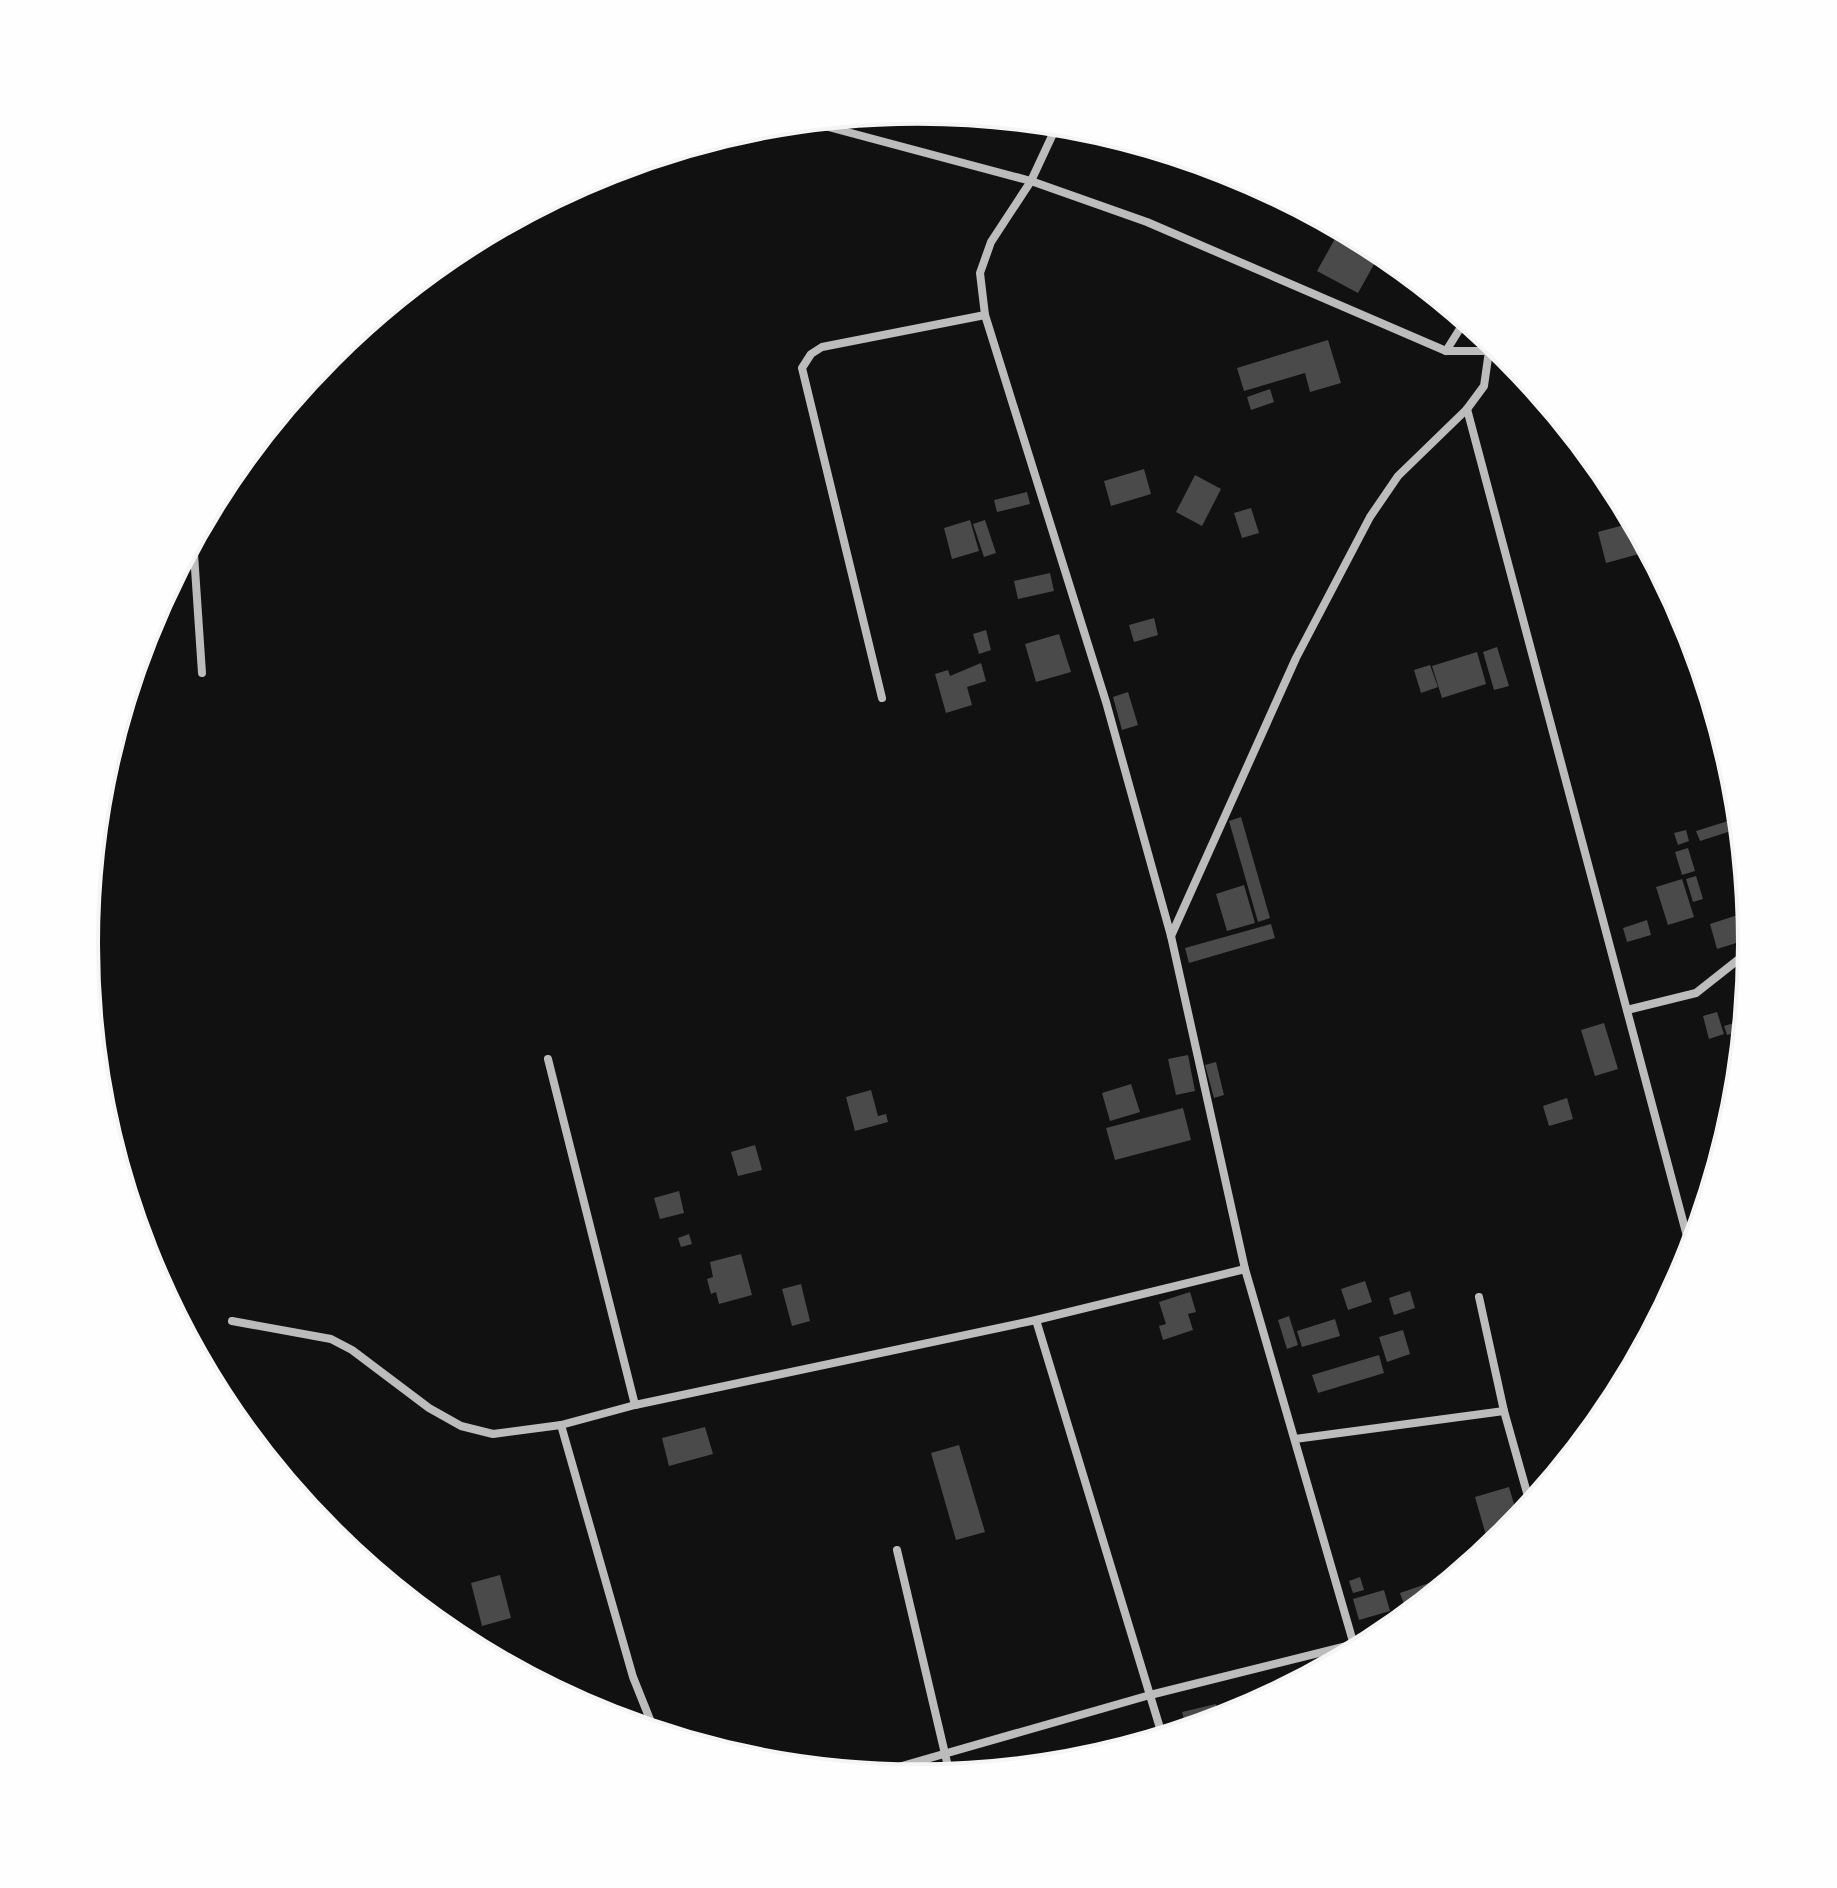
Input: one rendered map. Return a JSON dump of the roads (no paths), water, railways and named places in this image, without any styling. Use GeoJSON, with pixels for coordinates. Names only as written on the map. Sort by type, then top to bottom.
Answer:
{"type":"FeatureCollection","features":[{"type":"Feature","properties":{"kind":"street"},"geometry":{"type":"LineString","coordinates":[[834,128],[1031,181],[1147,222],[1446,351],[1485,351]]}},
{"type":"Feature","properties":{"kind":"street"},"geometry":{"type":"LineString","coordinates":[[1052,135],[1031,181],[991,242],[980,273],[985,315],[1106,702],[1171,936],[1245,1269],[1353,1639]]}},
{"type":"Feature","properties":{"kind":"street"},"geometry":{"type":"LineString","coordinates":[[882,698],[802,368],[811,354],[822,347],[985,315]]}},
{"type":"Feature","properties":{"kind":"street"},"geometry":{"type":"LineString","coordinates":[[1446,351],[1460,328]]}},
{"type":"Feature","properties":{"kind":"street"},"geometry":{"type":"LineString","coordinates":[[1171,936],[1296,658],[1370,517],[1398,476],[1467,409],[1484,386],[1489,354]]}},
{"type":"Feature","properties":{"kind":"street"},"geometry":{"type":"LineString","coordinates":[[1467,409],[1686,1233]]}},
{"type":"Feature","properties":{"kind":"street"},"geometry":{"type":"LineString","coordinates":[[194,560],[202,673]]}},
{"type":"Feature","properties":{"kind":"street"},"geometry":{"type":"LineString","coordinates":[[1627,1010],[1696,993],[1738,960]]}},
{"type":"Feature","properties":{"kind":"street"},"geometry":{"type":"LineString","coordinates":[[548,1059],[635,1405]]}},
{"type":"Feature","properties":{"kind":"street"},"geometry":{"type":"LineString","coordinates":[[232,1321],[331,1339],[461,1426],[493,1434],[561,1425],[635,1405],[1036,1320],[1245,1269]]}},
{"type":"Feature","properties":{"kind":"street"},"geometry":{"type":"LineString","coordinates":[[1479,1297],[1504,1411],[1527,1493]]}},
{"type":"Feature","properties":{"kind":"street"},"geometry":{"type":"LineString","coordinates":[[1036,1320],[1160,1728]]}},
{"type":"Feature","properties":{"kind":"street"},"geometry":{"type":"LineString","coordinates":[[1295,1439],[1504,1411]]}},
{"type":"Feature","properties":{"kind":"street"},"geometry":{"type":"LineString","coordinates":[[561,1425],[620,1635],[650,1719]]}},
{"type":"Feature","properties":{"kind":"street"},"geometry":{"type":"LineString","coordinates":[[897,1550],[947,1763]]}},
{"type":"Feature","properties":{"kind":"street"},"geometry":{"type":"LineString","coordinates":[[910,1764],[1150,1695],[1331,1654]]}}]}
